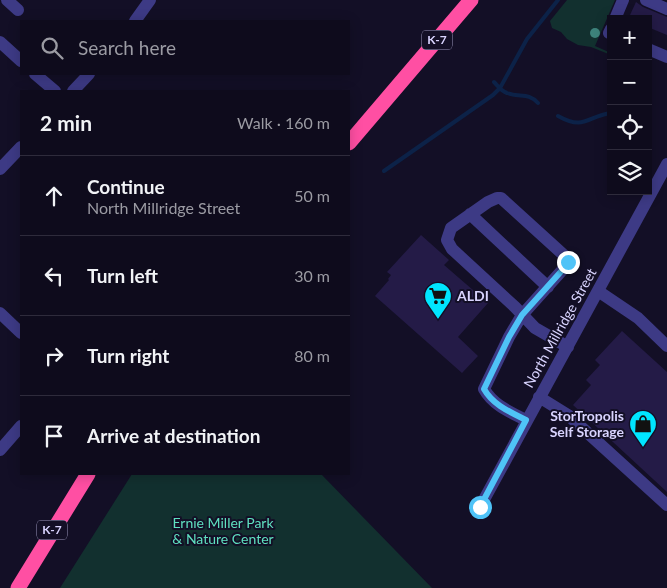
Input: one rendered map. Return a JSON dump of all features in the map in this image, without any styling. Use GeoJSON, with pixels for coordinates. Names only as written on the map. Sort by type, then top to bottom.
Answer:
{"type":"FeatureCollection","features":[{"type":"Feature","properties":{"kind":"highway","name":"K-7"},"geometry":{"type":"LineString","coordinates":[[350,142],[471,0]]}},
{"type":"Feature","properties":{"kind":"highway","name":"K-7"},"geometry":{"type":"LineString","coordinates":[[18,588],[87,475]]}},
{"type":"Feature","properties":{"kind":"street"},"geometry":{"type":"LineString","coordinates":[[7,0],[18,10]]}},
{"type":"Feature","properties":{"kind":"street"},"geometry":{"type":"LineString","coordinates":[[136,20],[150,0]]}},
{"type":"Feature","properties":{"kind":"street"},"geometry":{"type":"LineString","coordinates":[[617,15],[623,0]]}},
{"type":"Feature","properties":{"kind":"street"},"geometry":{"type":"LineString","coordinates":[[646,0],[667,9]]}},
{"type":"Feature","properties":{"kind":"street"},"geometry":{"type":"LineString","coordinates":[[0,42],[20,60]]}},
{"type":"Feature","properties":{"kind":"street"},"geometry":{"type":"LineString","coordinates":[[652,51],[667,57]]}},
{"type":"Feature","properties":{"kind":"street"},"geometry":{"type":"LineString","coordinates":[[37,75],[54,90]]}},
{"type":"Feature","properties":{"kind":"street"},"geometry":{"type":"LineString","coordinates":[[74,90],[88,75]]}},
{"type":"Feature","properties":{"kind":"street"},"geometry":{"type":"LineString","coordinates":[[0,169],[20,147]]}},
{"type":"Feature","properties":{"kind":"street","name":"North Millridge Street"},"geometry":{"type":"LineString","coordinates":[[480,507],[667,164]]}},
{"type":"Feature","properties":{"kind":"street"},"geometry":{"type":"LineString","coordinates":[[526,420],[498,405],[488,397],[484,389],[509,337],[522,315],[568,262],[565,255],[501,198],[488,202],[451,228],[447,240],[449,246],[522,315],[535,328],[568,347]]}},
{"type":"Feature","properties":{"kind":"street"},"geometry":{"type":"LineString","coordinates":[[470,214],[548,287]]}},
{"type":"Feature","properties":{"kind":"street"},"geometry":{"type":"LineString","coordinates":[[598,291],[638,318],[667,346]]}},
{"type":"Feature","properties":{"kind":"street"},"geometry":{"type":"LineString","coordinates":[[0,313],[20,332]]}},
{"type":"Feature","properties":{"kind":"street"},"geometry":{"type":"LineString","coordinates":[[539,397],[568,415],[667,505]]}},
{"type":"Feature","properties":{"kind":"street"},"geometry":{"type":"LineString","coordinates":[[0,450],[20,427]]}},
{"type":"Feature","properties":{"kind":"green space"},"geometry":{"type":"Polygon","coordinates":[[[567,0],[615,0],[595,46],[607,51],[607,53],[591,47],[578,45],[567,39],[561,32],[552,28],[550,21],[567,0]]]}},
{"type":"Feature","properties":{"kind":"green space","name":"Ernie Miller Park & Nature Center"},"geometry":{"type":"Polygon","coordinates":[[[131,475],[322,475],[432,588],[60,588],[131,475]]]}},
{"type":"Feature","properties":{"kind":"building"},"geometry":{"type":"Polygon","coordinates":[[[636,2],[667,17],[667,35],[652,29],[652,15],[630,15],[636,2]]]}},
{"type":"Feature","properties":{"kind":"building","name":"ALDI"},"geometry":{"type":"Polygon","coordinates":[[[421,235],[449,260],[444,265],[488,303],[458,337],[478,356],[462,373],[375,296],[389,280],[391,275],[387,272],[421,235]]]}},
{"type":"Feature","properties":{"kind":"building","name":"StorTropolis Self Storage"},"geometry":{"type":"Polygon","coordinates":[[[622,331],[667,372],[667,492],[573,405],[591,385],[586,380],[600,365],[595,360],[622,331]]]}},
{"type":"Feature","properties":{"kind":"waterway"},"geometry":{"type":"LineString","coordinates":[[384,171],[493,95],[500,88],[527,39],[558,0]]}},
{"type":"Feature","properties":{"kind":"waterway"},"geometry":{"type":"LineString","coordinates":[[494,82],[505,92],[527,96],[538,103]]}},
{"type":"Feature","properties":{"kind":"waterway"},"geometry":{"type":"LineString","coordinates":[[558,116],[574,122],[580,122],[607,114]]}},
{"type":"Feature","properties":{"kind":"place","name":"ALDI"},"geometry":{"type":"Point","coordinates":[438,320]}},
{"type":"Feature","properties":{"kind":"place","name":"StorTropolis Self Storage"},"geometry":{"type":"Point","coordinates":[643,448]}},
{"type":"Feature","properties":{"kind":"route"},"geometry":{"type":"LineString","coordinates":[[480,507],[526,420],[498,405],[488,397],[484,389],[509,337],[522,315],[568,262]]}}]}
